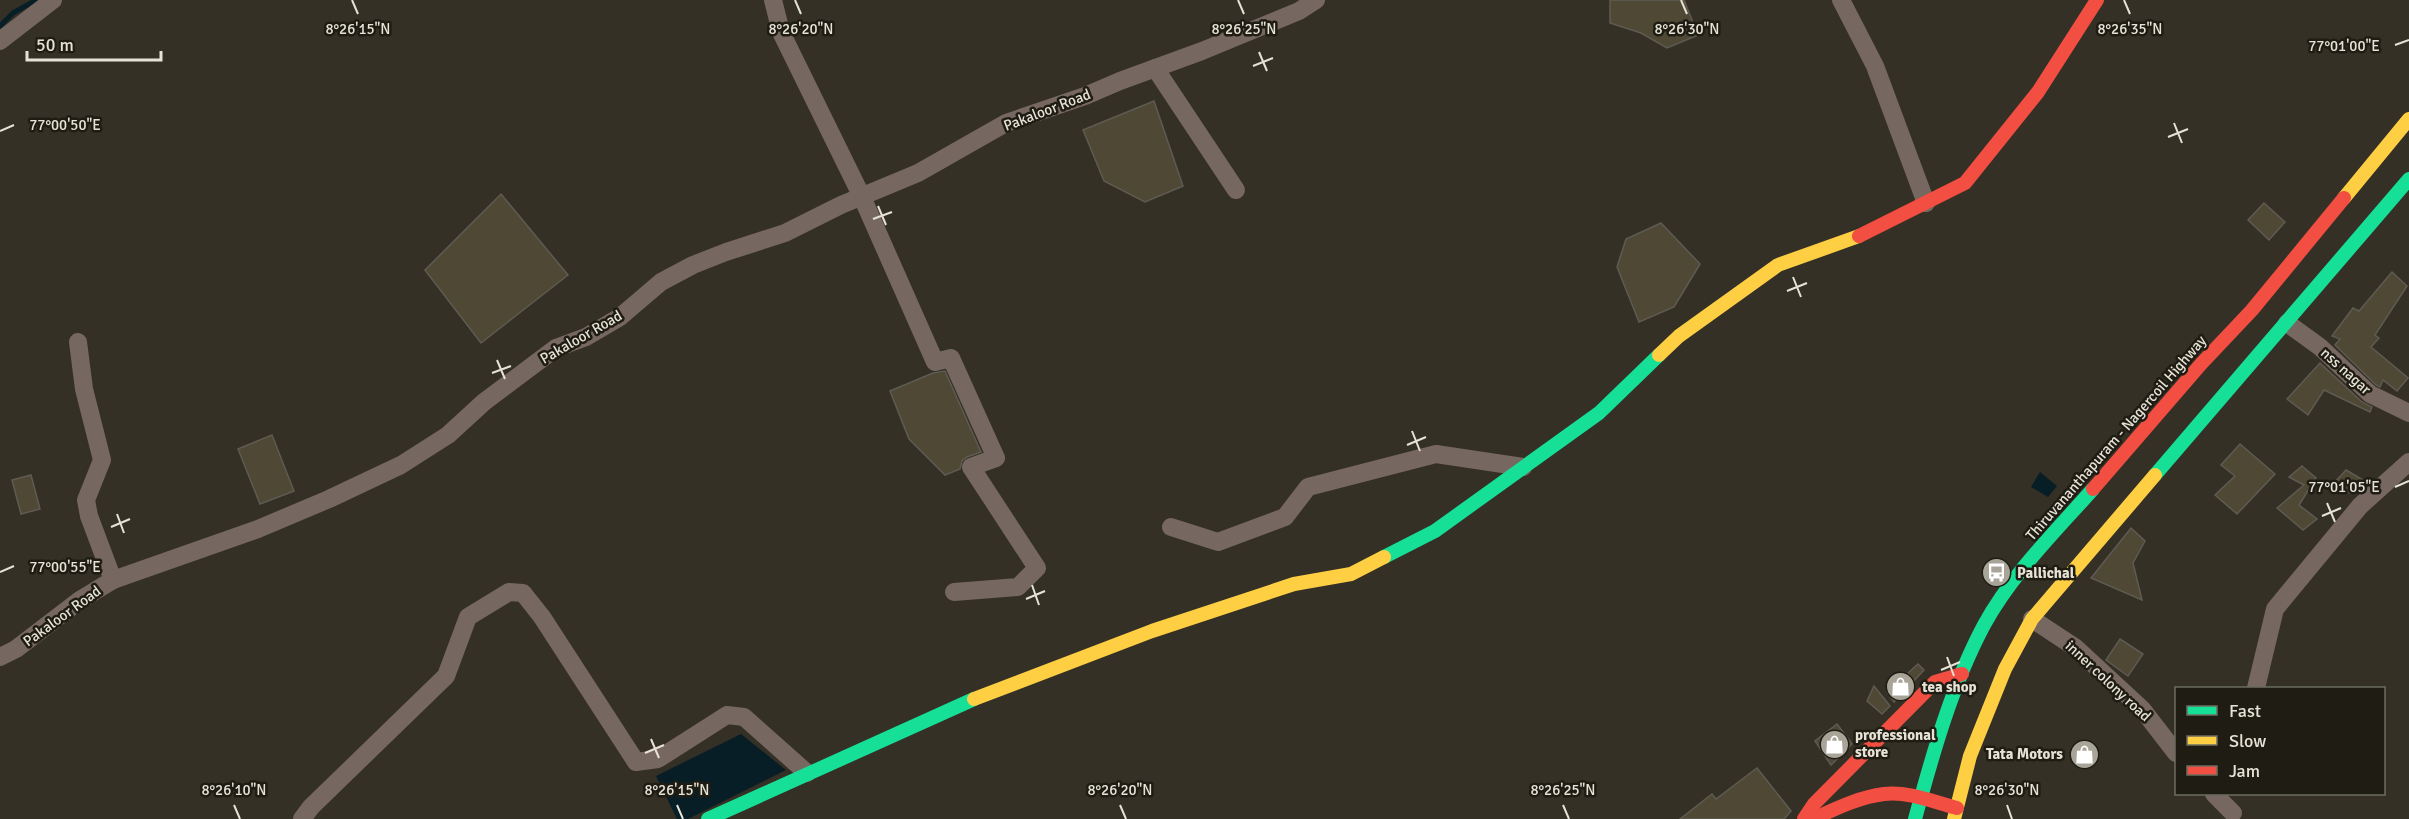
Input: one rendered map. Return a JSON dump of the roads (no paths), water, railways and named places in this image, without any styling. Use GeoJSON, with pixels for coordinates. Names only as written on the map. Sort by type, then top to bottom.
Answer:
{"type":"FeatureCollection","features":[{"type":"Feature","properties":{"kind":"main road"},"geometry":{"type":"LineString","coordinates":[[708,819],[961,704],[1152,631],[1294,584],[1351,574],[1435,531],[1599,413],[1679,336],[1778,265],[1863,236],[1965,183],[2038,92],[2097,0]]}},
{"type":"Feature","properties":{"kind":"main road","name":"Thiruvananthapuram - Nagercoil Highway"},"geometry":{"type":"LineString","coordinates":[[1915,819],[1936,744],[1962,674],[1985,624],[2022,570],[2201,364],[2252,310],[2409,118]]}},
{"type":"Feature","properties":{"kind":"main road"},"geometry":{"type":"LineString","coordinates":[[1813,819],[1843,806],[1885,794],[1920,799],[1956,813],[1964,773],[1992,701],[2005,669],[2032,619],[2409,179]]}},
{"type":"Feature","properties":{"kind":"main road"},"geometry":{"type":"LineString","coordinates":[[1804,819],[1814,804],[1935,682],[1962,674]]}},
{"type":"Feature","properties":{"kind":"main road"},"geometry":{"type":"LineString","coordinates":[[1843,806],[1857,816]]}},
{"type":"Feature","properties":{"kind":"street"},"geometry":{"type":"LineString","coordinates":[[0,41],[53,0]]}},
{"type":"Feature","properties":{"kind":"street"},"geometry":{"type":"LineString","coordinates":[[773,0],[782,32],[862,197],[935,362],[951,358],[996,458],[971,467],[1037,568],[1018,587],[954,592]]}},
{"type":"Feature","properties":{"kind":"street","name":"Pakaloor Road"},"geometry":{"type":"LineString","coordinates":[[0,657],[16,649],[80,600],[113,580],[258,529],[401,465],[448,435],[484,402],[556,348],[586,337],[620,317],[661,282],[726,252],[785,233],[918,172],[1006,123],[1085,96],[1299,11],[1316,0]]}},
{"type":"Feature","properties":{"kind":"street"},"geometry":{"type":"LineString","coordinates":[[1841,0],[1875,66],[1926,203]]}},
{"type":"Feature","properties":{"kind":"street"},"geometry":{"type":"LineString","coordinates":[[1155,68],[1236,190]]}},
{"type":"Feature","properties":{"kind":"street","name":"nss nagar"},"geometry":{"type":"LineString","coordinates":[[2287,322],[2320,347],[2370,394],[2409,413]]}},
{"type":"Feature","properties":{"kind":"street"},"geometry":{"type":"LineString","coordinates":[[78,342],[84,389],[102,460],[86,500],[89,516],[113,580]]}},
{"type":"Feature","properties":{"kind":"street"},"geometry":{"type":"LineString","coordinates":[[1171,527],[1218,542],[1284,517],[1308,487],[1436,454],[1523,467]]}},
{"type":"Feature","properties":{"kind":"street"},"geometry":{"type":"LineString","coordinates":[[2256,687],[2275,609],[2360,506],[2409,462]]}},
{"type":"Feature","properties":{"kind":"street"},"geometry":{"type":"LineString","coordinates":[[302,819],[319,799],[446,676],[468,617],[509,592],[523,593],[542,617],[636,762],[658,759],[727,714],[744,717],[807,773]]}},
{"type":"Feature","properties":{"kind":"street","name":"inner colony road"},"geometry":{"type":"LineString","coordinates":[[2032,619],[2076,648],[2109,678],[2142,709],[2175,752]]}},
{"type":"Feature","properties":{"kind":"street"},"geometry":{"type":"LineString","coordinates":[[2215,795],[2233,816]]}},
{"type":"Feature","properties":{"kind":"street"},"geometry":{"type":"LineString","coordinates":[[2233,816],[2236,795]]}},
{"type":"Feature","properties":{"kind":"water"},"geometry":{"type":"Polygon","coordinates":[[[2040,472],[2057,486],[2048,497],[2031,487],[2040,472]]]}},
{"type":"Feature","properties":{"kind":"water"},"geometry":{"type":"Polygon","coordinates":[[[741,734],[786,770],[688,819],[677,819],[656,776],[741,734]]]}},
{"type":"Feature","properties":{"kind":"waterway"},"geometry":{"type":"LineString","coordinates":[[0,26],[13,13],[36,0]]}},
{"type":"Feature","properties":{"kind":"place","name":"Pallichal"},"geometry":{"type":"Point","coordinates":[1996,573]}},
{"type":"Feature","properties":{"kind":"place","name":"tea shop"},"geometry":{"type":"Point","coordinates":[1901,687]}},
{"type":"Feature","properties":{"kind":"place","name":"professional store"},"geometry":{"type":"Point","coordinates":[1834,744]}},
{"type":"Feature","properties":{"kind":"place","name":"Tata Motors"},"geometry":{"type":"Point","coordinates":[2084,754]}}]}
